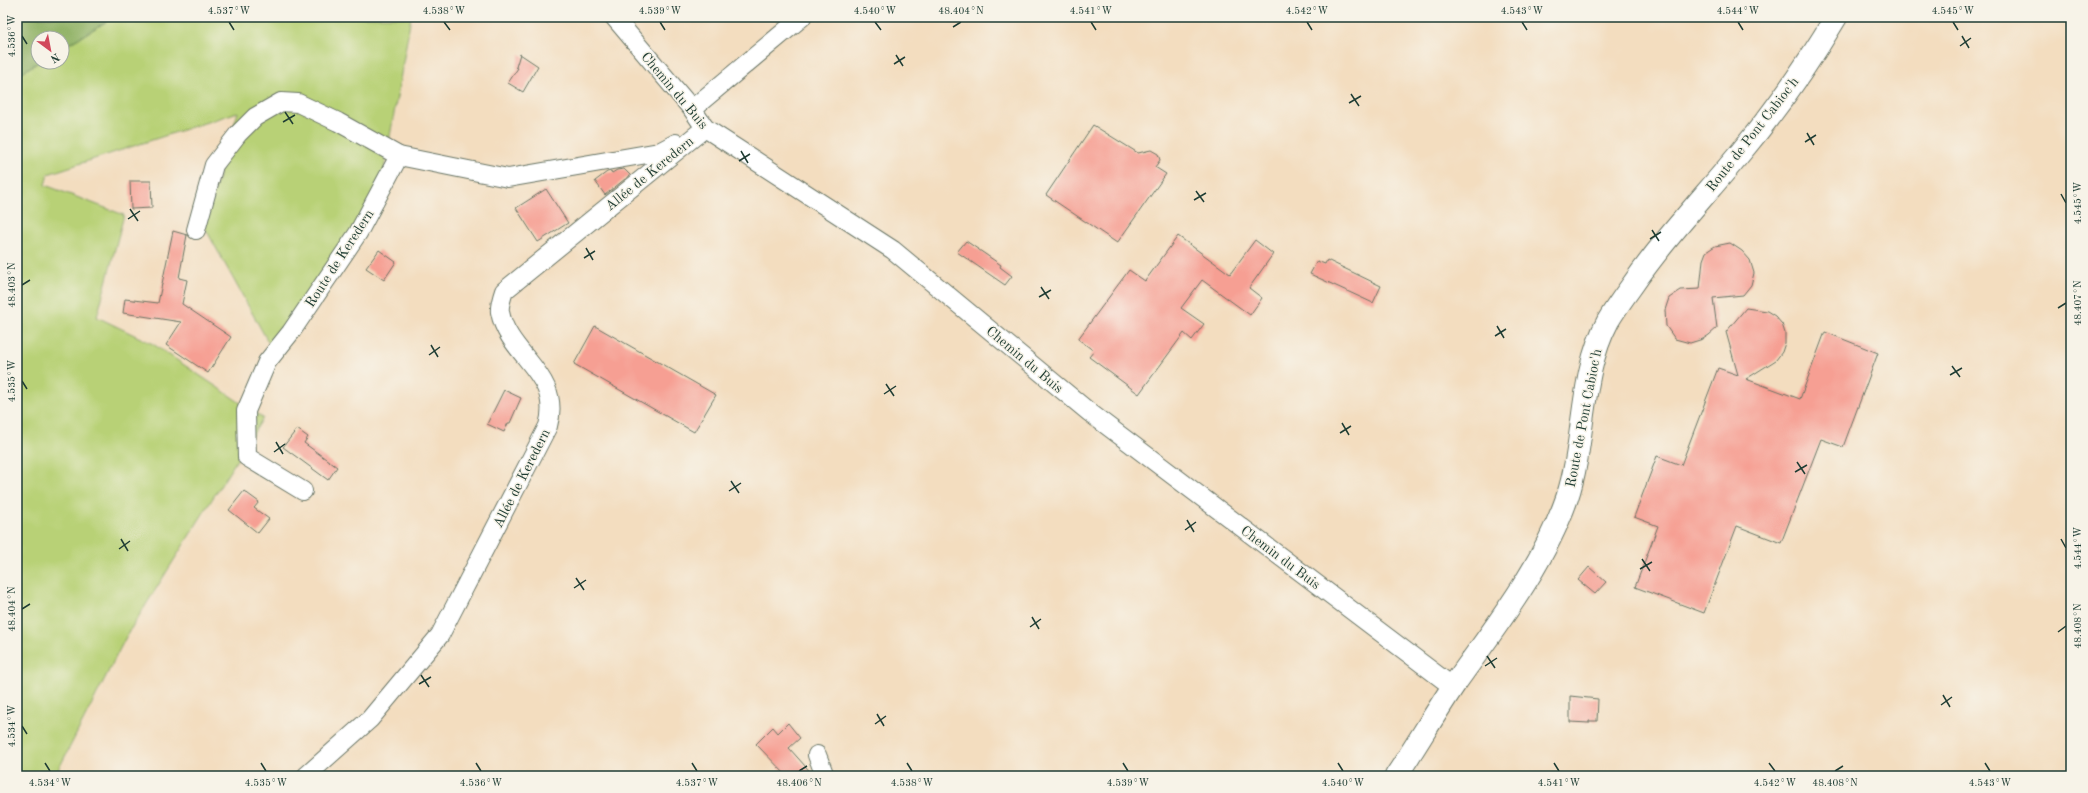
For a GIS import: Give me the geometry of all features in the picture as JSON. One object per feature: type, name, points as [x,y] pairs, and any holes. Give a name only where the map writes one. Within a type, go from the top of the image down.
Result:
[{"type":"street","name":"Chemin du Buis","points":[[614,17],[692,109],[705,128],[894,250],[1089,412],[1453,687]]},
{"type":"street","points":[[692,109],[802,17]]},
{"type":"street","name":"Route de Pont Cabioc'h","points":[[1396,776],[1453,687],[1496,628],[1542,554],[1566,499],[1576,462],[1592,360],[1599,339],[1609,318],[1645,267],[1764,124],[1813,56],[1836,17]]},
{"type":"street","points":[[196,230],[214,165],[238,134],[255,117],[281,102],[298,103],[338,122],[399,156],[508,178],[660,152],[705,128]]},
{"type":"street","name":"Allée de Keredern","points":[[306,776],[370,718],[440,635],[548,426],[551,414],[551,401],[539,373],[506,331],[500,310],[504,291],[705,128]]},
{"type":"street","name":"Route de Keredern","points":[[303,491],[247,456],[246,411],[267,362],[291,332],[358,233],[399,156]]},
{"type":"street","points":[[817,755],[825,776]]},
{"type":"green space","points":[[17,17],[114,17],[70,43],[70,30],[30,30],[30,67],[17,75]]},
{"type":"green space","points":[[114,17],[411,17],[377,210],[277,358],[204,226],[238,112],[48,174],[45,185],[124,215],[97,317],[153,344],[263,418],[127,635],[55,776],[17,776],[17,75],[30,67],[30,70],[70,70],[70,43]]},
{"type":"building","points":[[520,54],[538,66],[523,92],[508,83],[518,68],[516,67]]},
{"type":"building","points":[[1093,125],[1138,153],[1151,150],[1158,154],[1160,160],[1155,167],[1166,174],[1117,243],[1046,195]]},
{"type":"building","points":[[624,169],[630,175],[605,195],[595,181],[607,172],[611,171],[612,173],[617,170]]},
{"type":"building","points":[[130,181],[151,181],[152,208],[131,209]]},
{"type":"building","points":[[546,189],[568,223],[538,242],[516,208]]},
{"type":"building","points":[[173,231],[187,235],[179,278],[187,280],[182,304],[231,337],[208,373],[166,345],[181,322],[123,313],[125,299],[158,303]]},
{"type":"building","points":[[1178,236],[1230,274],[1255,240],[1273,254],[1249,288],[1262,298],[1250,315],[1202,280],[1181,308],[1204,324],[1192,340],[1184,333],[1139,394],[1089,357],[1094,351],[1078,339],[1129,270],[1145,281]]},
{"type":"building","points":[[966,241],[1001,265],[1000,267],[1012,276],[1005,285],[957,252]]},
{"type":"building","points":[[1730,243],[1742,251],[1750,260],[1754,273],[1751,285],[1743,295],[1713,298],[1717,328],[1709,335],[1703,339],[1690,343],[1675,339],[1666,326],[1665,310],[1669,298],[1681,290],[1700,289],[1703,260],[1706,252],[1715,246]]},
{"type":"building","points":[[379,250],[396,262],[384,280],[366,268]]},
{"type":"building","points":[[1327,260],[1381,286],[1373,303],[1310,274],[1317,261],[1325,264]]},
{"type":"building","points":[[1746,308],[1767,311],[1775,316],[1782,324],[1785,333],[1785,343],[1782,352],[1776,360],[1746,379],[1800,399],[1825,332],[1878,353],[1843,447],[1821,439],[1781,543],[1737,526],[1704,613],[1635,587],[1658,526],[1634,517],[1657,456],[1681,465],[1718,368],[1738,375],[1726,332]]},
{"type":"building","points":[[595,326],[716,395],[694,432],[574,364]]},
{"type":"building","points":[[504,390],[521,398],[510,423],[508,423],[504,432],[487,424]]},
{"type":"building","points":[[297,429],[308,437],[304,443],[337,467],[328,480],[283,447]]},
{"type":"building","points":[[244,491],[259,502],[254,508],[269,519],[258,533],[229,510]]},
{"type":"building","points":[[1589,567],[1606,582],[1595,594],[1578,580]]},
{"type":"building","points":[[1570,696],[1598,699],[1597,721],[1589,721],[1589,723],[1570,722]]},
{"type":"building","points":[[788,723],[800,738],[789,748],[814,776],[787,776],[756,744],[773,727],[778,733]]}]
